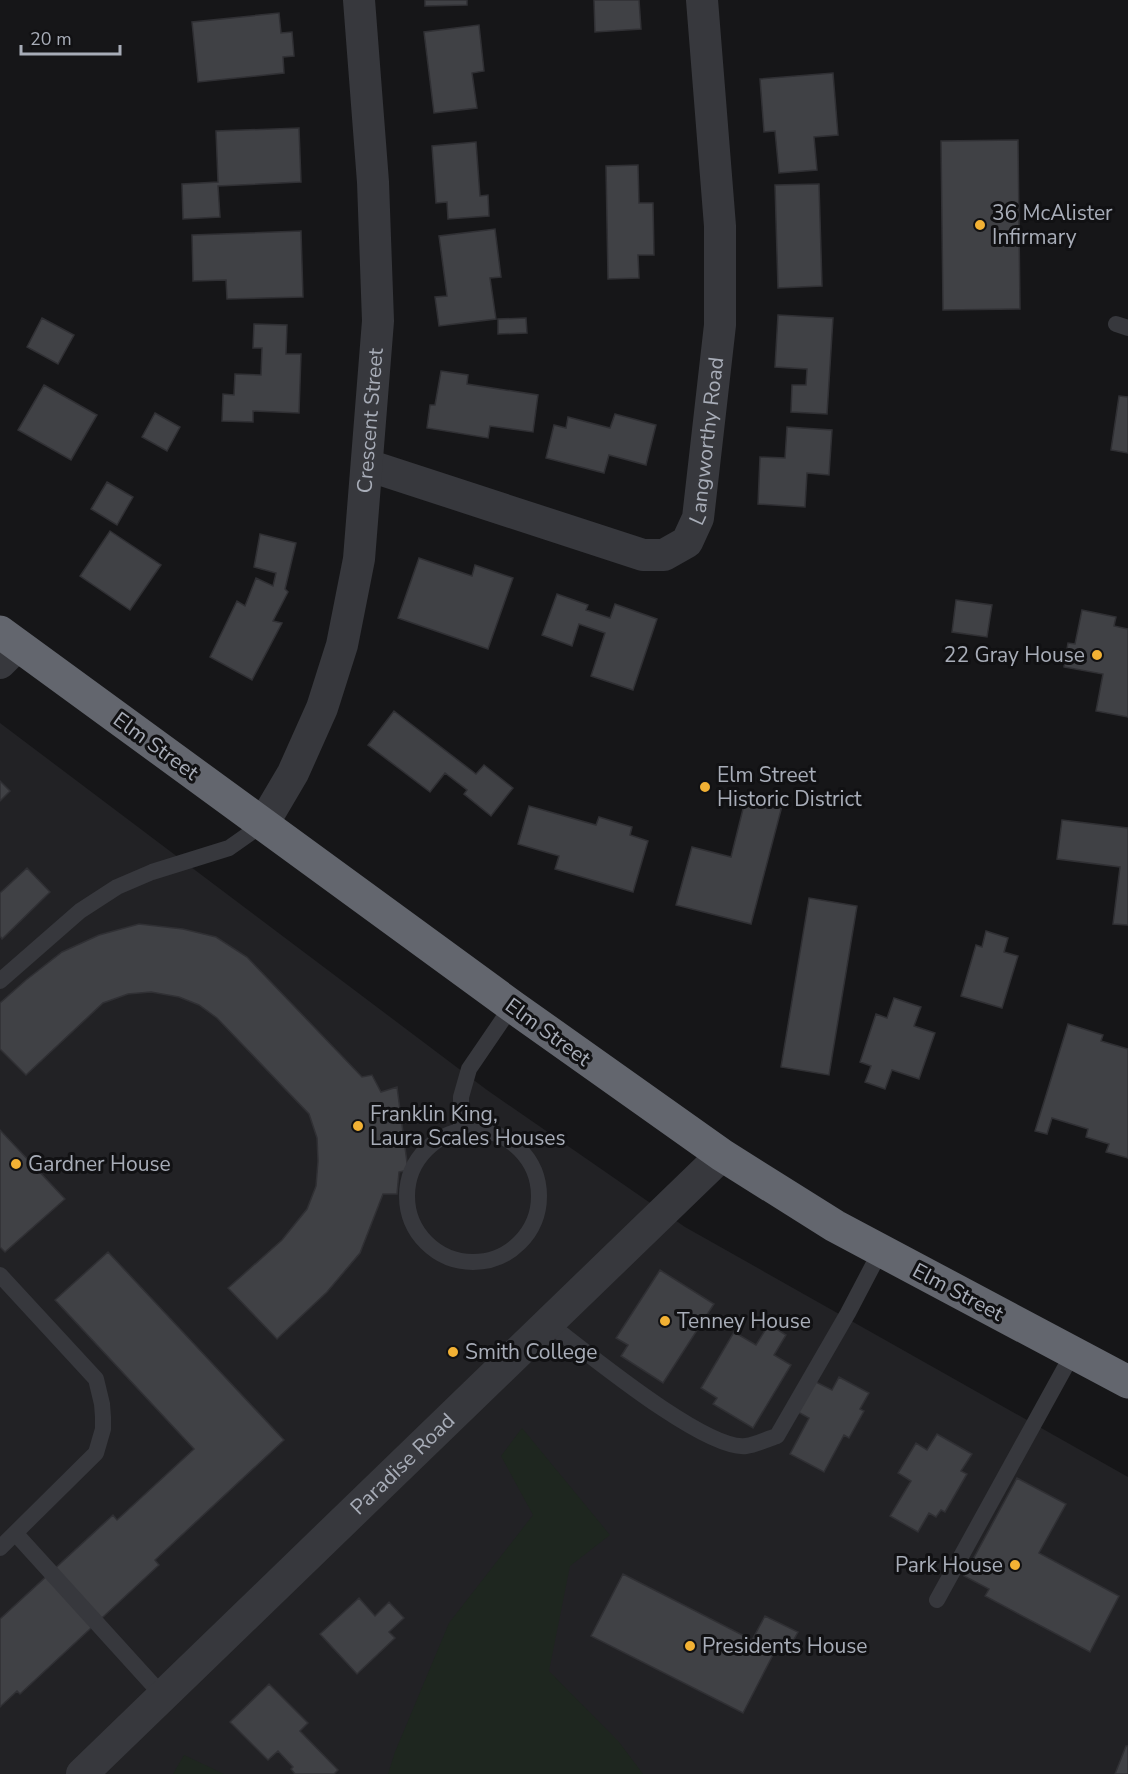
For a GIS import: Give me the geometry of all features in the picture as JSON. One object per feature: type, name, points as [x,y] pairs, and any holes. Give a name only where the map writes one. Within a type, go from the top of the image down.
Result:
[{"type":"highway","name":"Elm Street","points":[[6,647],[263,824],[512,1006],[722,1155],[835,1226],[1128,1382]]},
{"type":"street","name":"Crescent Street","points":[[263,824],[293,773],[322,708],[342,645],[359,559],[378,321],[373,182],[359,0]]},
{"type":"street","name":"Langworthy Road","points":[[367,465],[643,555],[664,555],[687,542],[699,519],[720,325],[720,226],[702,0]]},
{"type":"street","name":"Paradise Road","points":[[82,1774],[722,1155]]},
{"type":"lane","points":[[0,981],[80,911],[117,887],[152,872],[229,848],[263,824]]},
{"type":"lane","points":[[461,1131],[460,1097],[470,1069],[512,1006]]},
{"type":"lane","points":[[482,1130],[502,1136],[520,1148],[532,1165],[539,1185],[540,1205],[533,1225],[522,1242],[505,1255],[485,1262],[462,1262],[440,1254],[422,1239],[411,1219],[407,1197],[410,1174],[422,1154],[439,1139],[461,1131],[482,1130]]},
{"type":"lane","points":[[548,1323],[676,1418],[720,1442],[745,1446],[777,1436],[848,1313],[881,1250]]},
{"type":"lane","points":[[0,1275],[96,1380],[103,1417],[103,1430],[96,1452],[0,1548]]},
{"type":"lane","points":[[937,1600],[1073,1353]]},
{"type":"lane","points":[[16,1534],[163,1696]]},
{"type":"shaded area","name":"Smith College","points":[[0,723],[487,1090],[685,1227],[1128,1477],[1128,1774],[0,1774]]},
{"type":"shaded area","points":[[522,1428],[610,1535],[570,1566],[549,1671],[619,1742],[643,1774],[388,1774],[449,1623],[533,1515],[501,1456]]},
{"type":"shaded area","points":[[184,1755],[224,1774],[173,1774]]},
{"type":"building","points":[[425,0],[467,0],[467,5],[425,6]]},
{"type":"building","points":[[594,0],[639,0],[641,29],[595,32]]},
{"type":"building","points":[[279,13],[281,33],[292,32],[294,56],[283,57],[284,73],[198,82],[192,22]]},
{"type":"building","points":[[479,25],[484,71],[472,73],[477,108],[434,113],[424,32]]},
{"type":"building","points":[[833,73],[838,135],[814,137],[817,170],[779,173],[775,131],[764,132],[760,79]]},
{"type":"building","points":[[299,128],[301,182],[218,186],[220,217],[183,219],[182,184],[218,182],[216,131]]},
{"type":"building","name":"36 McAlister Infirmary","points":[[1018,140],[1020,309],[943,310],[941,141]]},
{"type":"building","points":[[476,142],[480,196],[488,195],[489,216],[448,219],[447,202],[436,203],[432,146]]},
{"type":"building","points":[[638,165],[639,203],[653,203],[654,255],[638,255],[639,278],[608,279],[606,166]]},
{"type":"building","points":[[819,184],[822,286],[778,288],[775,185]]},
{"type":"building","points":[[495,229],[501,277],[490,278],[496,319],[439,326],[435,297],[447,296],[439,236]]},
{"type":"building","points":[[301,231],[303,297],[227,299],[226,280],[193,281],[192,235]]},
{"type":"building","points":[[778,315],[833,318],[827,414],[791,412],[792,385],[806,385],[807,369],[775,367]]},
{"type":"building","points":[[42,318],[74,335],[58,364],[27,347]]},
{"type":"building","points":[[526,318],[527,333],[498,334],[498,319]]},
{"type":"building","points":[[254,324],[287,325],[286,354],[301,354],[299,413],[253,411],[253,422],[222,421],[223,394],[234,395],[235,374],[261,375],[262,348],[253,348]]},
{"type":"building","points":[[441,371],[468,375],[467,384],[538,395],[533,432],[490,426],[488,438],[427,428],[430,405],[435,405]]},
{"type":"building","points":[[44,385],[97,415],[71,460],[18,430]]},
{"type":"building","points":[[1119,396],[1128,397],[1128,453],[1111,450]]},
{"type":"building","points":[[155,413],[180,427],[167,451],[142,437]]},
{"type":"building","points":[[615,414],[656,425],[646,465],[609,455],[604,473],[546,458],[554,425],[566,428],[568,417],[610,428]]},
{"type":"building","points":[[787,427],[832,430],[829,475],[807,473],[805,507],[758,504],[760,457],[785,458]]},
{"type":"building","points":[[107,482],[133,497],[117,525],[91,509]]},
{"type":"building","points":[[110,531],[161,565],[130,610],[80,576]]},
{"type":"building","points":[[260,534],[296,543],[285,589],[288,592],[273,621],[282,623],[252,680],[210,657],[237,601],[245,606],[256,578],[273,586],[276,573],[254,567]]},
{"type":"building","points":[[419,558],[472,576],[475,565],[513,578],[488,649],[398,618]]},
{"type":"building","points":[[557,594],[588,605],[586,610],[610,618],[615,604],[657,619],[633,690],[591,676],[605,633],[579,624],[572,646],[542,635]]},
{"type":"building","points":[[956,600],[992,605],[987,637],[952,632]]},
{"type":"building","name":"22 Gray House","points":[[1082,610],[1116,617],[1114,626],[1128,629],[1128,717],[1096,711],[1103,674],[1064,667],[1068,643],[1075,644]]},
{"type":"building","points":[[394,711],[476,774],[484,765],[513,788],[491,816],[464,794],[467,790],[445,773],[430,792],[368,745]]},
{"type":"building","points":[[0,781],[10,791],[0,801]]},
{"type":"building","points":[[746,797],[782,806],[751,924],[676,905],[692,847],[731,857]]},
{"type":"building","points":[[529,806],[596,825],[599,817],[632,827],[630,835],[648,841],[633,892],[555,869],[559,856],[518,844]]},
{"type":"building","points":[[1062,820],[1128,828],[1128,925],[1113,924],[1120,867],[1057,859]]},
{"type":"building","points":[[27,868],[50,892],[2,939],[0,936],[0,893]]},
{"type":"building","points":[[809,898],[857,906],[829,1075],[781,1067]]},
{"type":"building","name":"Franklin King, Laura Scales Houses","points":[[139,924],[183,929],[216,937],[247,957],[362,1077],[372,1075],[381,1092],[397,1087],[408,1170],[399,1172],[397,1194],[383,1194],[360,1253],[327,1292],[277,1339],[228,1288],[282,1240],[307,1209],[316,1186],[318,1161],[317,1138],[309,1114],[217,1018],[199,1005],[179,997],[151,992],[128,994],[103,1003],[26,1075],[0,1049],[0,1003],[62,952],[99,935]]},
{"type":"building","points":[[986,931],[1008,938],[1004,952],[1018,956],[1002,1008],[961,996],[976,945],[982,947]]},
{"type":"building","points":[[894,998],[921,1007],[914,1026],[935,1033],[919,1079],[892,1070],[885,1089],[865,1082],[871,1066],[860,1062],[876,1014],[887,1018]]},
{"type":"building","points":[[1068,1024],[1103,1035],[1101,1041],[1128,1049],[1128,1158],[1106,1152],[1109,1144],[1086,1137],[1088,1129],[1052,1118],[1047,1134],[1035,1131]]},
{"type":"building","name":"Gardner House","points":[[0,1130],[65,1199],[5,1252],[0,1247]]},
{"type":"building","points":[[108,1252],[284,1440],[155,1560],[159,1565],[20,1694],[17,1691],[0,1707],[0,1619],[113,1515],[117,1520],[194,1449],[55,1300]]},
{"type":"building","name":"Tenney House","points":[[660,1270],[714,1304],[663,1383],[621,1356],[628,1345],[616,1338]]},
{"type":"building","points":[[769,1324],[786,1335],[774,1355],[791,1365],[753,1428],[713,1404],[717,1398],[701,1388],[734,1332],[756,1345]]},
{"type":"building","points":[[839,1377],[869,1393],[860,1409],[864,1411],[849,1438],[844,1435],[824,1472],[790,1454],[809,1418],[798,1412],[814,1381],[832,1390]]},
{"type":"building","points":[[937,1434],[972,1454],[961,1471],[967,1474],[945,1512],[941,1510],[936,1517],[929,1513],[918,1532],[890,1516],[911,1481],[898,1473],[916,1443],[927,1450]]},
{"type":"building","name":"Park House","points":[[1017,1478],[1066,1504],[1039,1553],[1119,1596],[1090,1652],[985,1596],[989,1589],[964,1576]]},
{"type":"building","name":"Presidents House","points":[[623,1574],[752,1640],[765,1616],[798,1632],[787,1652],[771,1644],[769,1647],[775,1651],[743,1713],[591,1636]]},
{"type":"building","points":[[359,1598],[375,1616],[389,1602],[404,1618],[389,1632],[395,1638],[357,1674],[320,1634]]},
{"type":"building","points":[[269,1684],[308,1723],[300,1731],[338,1770],[334,1774],[295,1774],[291,1769],[293,1767],[278,1751],[268,1760],[230,1722]]},
{"type":"building","points":[[1126,1746],[1128,1746],[1128,1774],[1115,1774]]},
{"type":"place","name":"36 McAlister Infirmary","points":[[980,225]]},
{"type":"place","name":"22 Gray House","points":[[1097,655]]},
{"type":"place","name":"Elm Street Historic District","points":[[705,787]]},
{"type":"place","name":"Franklin King, Laura Scales Houses","points":[[358,1126]]},
{"type":"place","name":"Gardner House","points":[[16,1164]]},
{"type":"place","name":"Tenney House","points":[[665,1321]]},
{"type":"place","name":"Smith College","points":[[453,1352]]},
{"type":"place","name":"Park House","points":[[1015,1565]]},
{"type":"place","name":"Presidents House","points":[[690,1646]]}]
